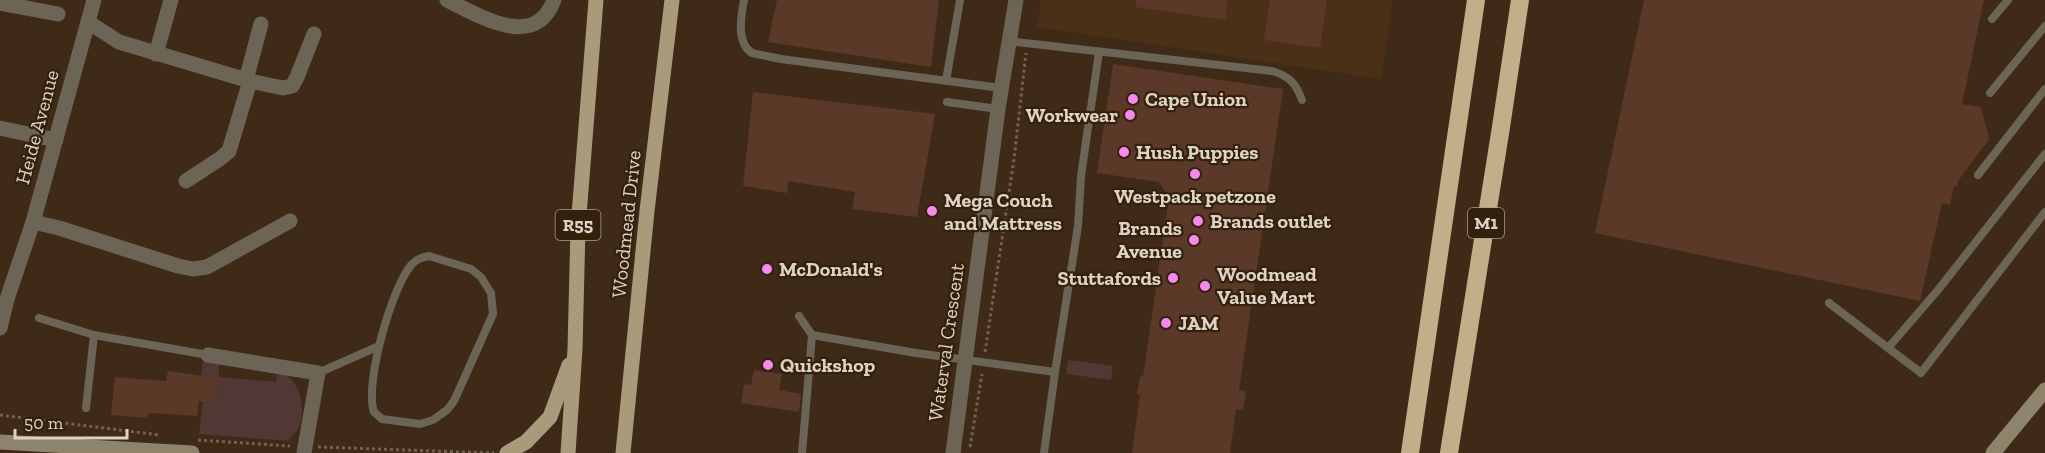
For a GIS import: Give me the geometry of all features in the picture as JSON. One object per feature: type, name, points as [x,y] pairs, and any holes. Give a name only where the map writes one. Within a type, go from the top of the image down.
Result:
[{"type":"highway","name":"M1","points":[[1410,453],[1476,0]]},
{"type":"highway","name":"M1","points":[[1450,450],[1520,0]]},
{"type":"main road","name":"R55","points":[[568,453],[575,349],[578,228],[596,0]]},
{"type":"main road","name":"Woodmead Drive","points":[[623,453],[647,211],[672,0]]},
{"type":"main road","points":[[507,453],[526,442],[550,417],[575,349]]},
{"type":"main road","points":[[1993,453],[2045,390]]},
{"type":"main road","points":[[0,442],[158,452],[194,446]]},
{"type":"street","name":"Heide Avenue","points":[[0,328],[7,299],[33,222],[94,0]]},
{"type":"street","points":[[156,54],[171,0]]},
{"type":"street","points":[[447,0],[498,23],[513,27],[529,27],[542,20],[554,0]]},
{"type":"street","name":"Waterval Crescent","points":[[945,453],[954,446],[998,109],[1016,0]]},
{"type":"street","points":[[0,3],[58,14]]},
{"type":"street","points":[[88,22],[119,42],[248,81],[283,88],[292,86],[314,34]]},
{"type":"street","points":[[186,181],[229,151],[261,24]]},
{"type":"street","points":[[0,128],[56,140]]},
{"type":"street","points":[[33,222],[193,269],[214,264],[290,221]]},
{"type":"street","points":[[208,355],[318,373],[304,450]]},
{"type":"lane","points":[[744,0],[740,21],[744,43],[748,51],[752,53],[781,59],[1001,88]]},
{"type":"lane","points":[[946,81],[960,0]]},
{"type":"lane","points":[[1992,19],[2008,0]]},
{"type":"lane","points":[[1990,93],[2045,26]]},
{"type":"lane","points":[[1008,41],[1272,71],[1290,78],[1302,100]]},
{"type":"lane","points":[[1044,453],[1054,372],[1078,226],[1081,176],[1100,52]]},
{"type":"lane","points":[[1978,175],[2045,89]]},
{"type":"lane","points":[[946,102],[998,109]]},
{"type":"lane","points":[[1888,348],[1938,290],[2045,154]]},
{"type":"lane","points":[[1829,303],[1921,373],[2045,212]]},
{"type":"lane","points":[[318,373],[379,346],[390,310],[408,269],[421,258],[429,256],[471,269],[486,284],[493,304],[493,314],[461,389],[447,410],[433,420],[420,424],[375,416],[371,393],[379,346]]},
{"type":"lane","points":[[799,316],[812,335],[802,453]]},
{"type":"lane","points":[[39,318],[94,335],[208,355]]},
{"type":"lane","points":[[86,408],[94,335]]},
{"type":"lane","points":[[812,335],[966,361],[1054,372]]},
{"type":"path","points":[[969,453],[1014,159],[1027,44]]},
{"type":"path","points":[[0,415],[162,435]]},
{"type":"path","points":[[194,446],[507,453]]},
{"type":"shaded area","points":[[1041,0],[1393,0],[1381,79],[1037,27]]},
{"type":"shaded area","points":[[1068,360],[1113,366],[1111,380],[1066,374]]},
{"type":"shaded area","points":[[203,362],[219,364],[219,377],[276,382],[278,370],[285,374],[295,384],[301,398],[302,413],[298,429],[288,441],[199,434],[203,402],[215,404],[218,379],[201,376]]},
{"type":"building","points":[[777,0],[939,0],[931,67],[768,42]]},
{"type":"building","points":[[1136,0],[1228,0],[1225,20],[1136,7]]},
{"type":"building","points":[[1270,0],[1327,0],[1320,48],[1264,40]]},
{"type":"building","points":[[1644,0],[1984,0],[1962,104],[1981,107],[1989,139],[1958,181],[1957,186],[1954,186],[1950,205],[1942,203],[1920,301],[1595,233]]},
{"type":"building","name":"Woodmead Value Mart","points":[[1113,64],[1283,89],[1239,390],[1246,391],[1243,410],[1236,409],[1230,453],[1132,453],[1140,395],[1137,394],[1140,376],[1143,377],[1169,197],[1159,182],[1097,173]]},
{"type":"building","points":[[753,92],[935,114],[917,217],[852,209],[855,192],[788,181],[787,193],[743,186]]},
{"type":"building","points":[[754,370],[782,374],[779,390],[801,394],[799,412],[741,403],[744,384],[751,385]]},
{"type":"building","points":[[168,371],[218,378],[215,404],[199,401],[197,416],[148,413],[147,418],[111,415],[115,377],[166,381]]},
{"type":"place","name":"Cape Union","points":[[1133,99]]},
{"type":"place","name":"Workwear","points":[[1130,115]]},
{"type":"place","name":"Hush Puppies","points":[[1124,152]]},
{"type":"place","name":"Westpack petzone","points":[[1195,174]]},
{"type":"place","name":"Mega Couch and Mattress","points":[[932,211]]},
{"type":"place","name":"Brands outlet","points":[[1198,221]]},
{"type":"place","name":"Brands Avenue","points":[[1194,240]]},
{"type":"place","name":"McDonald's","points":[[767,269]]},
{"type":"place","name":"Stuttafords","points":[[1173,278]]},
{"type":"place","name":"Woodmead Value Mart","points":[[1205,286]]},
{"type":"place","name":"JAM","points":[[1166,323]]},
{"type":"place","name":"Quickshop","points":[[768,365]]}]
